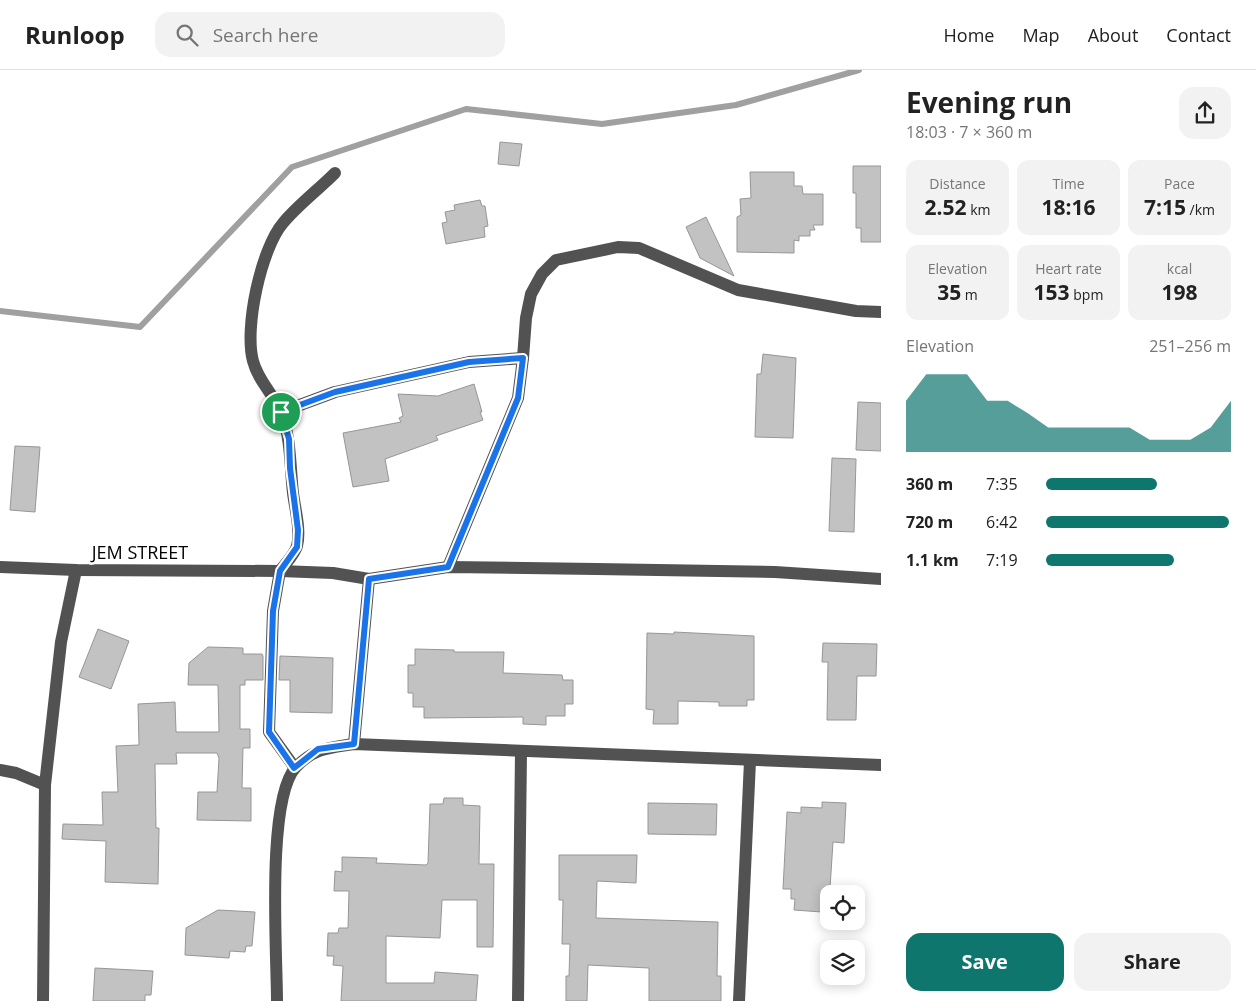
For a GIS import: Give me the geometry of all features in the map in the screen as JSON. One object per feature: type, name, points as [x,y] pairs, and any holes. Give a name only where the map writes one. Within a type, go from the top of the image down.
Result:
[{"type":"street","points":[[294,768],[269,732],[273,611],[280,571],[297,547],[298,530],[290,468],[289,439],[281,412],[268,393],[253,364],[249,347],[250,322],[266,250],[282,223],[335,173]]},
{"type":"street","points":[[448,567],[518,398],[526,318],[532,294],[542,274],[556,260],[618,247],[639,248],[738,290],[856,312],[881,312]]},
{"type":"street","points":[[281,412],[335,392],[469,362],[523,358]]},
{"type":"street","name":"JEM STREET","points":[[0,567],[76,570],[280,571],[333,573],[369,579],[448,567],[775,572],[881,579]]},
{"type":"street","points":[[43,1001],[45,785],[61,642],[76,570]]},
{"type":"street","points":[[354,744],[369,579]]},
{"type":"street","points":[[277,1001],[276,848],[282,795],[294,768],[318,749],[354,744],[750,761],[881,764]]},
{"type":"street","points":[[518,1001],[521,752]]},
{"type":"street","points":[[739,1001],[750,761]]},
{"type":"street","points":[[0,770],[16,773],[45,785]]},
{"type":"building","points":[[500,142],[522,144],[519,166],[498,164]]},
{"type":"building","points":[[853,166],[881,166],[881,242],[861,242],[861,228],[856,228],[856,193],[853,193]]},
{"type":"building","points":[[750,172],[794,172],[794,186],[802,186],[803,194],[823,194],[823,225],[813,225],[815,230],[810,230],[810,236],[799,236],[799,241],[794,240],[794,253],[737,252],[737,217],[741,215],[740,199],[751,198]]},
{"type":"building","points":[[480,200],[482,206],[485,206],[488,226],[484,227],[485,237],[446,244],[442,223],[447,222],[445,212],[455,210],[454,205]]},
{"type":"building","points":[[706,217],[734,276],[700,258],[686,227]]},
{"type":"building","points":[[763,354],[796,358],[793,438],[755,437],[757,374],[761,374]]},
{"type":"building","points":[[474,384],[483,420],[436,436],[438,440],[385,459],[389,481],[353,487],[343,433],[401,422],[399,418],[403,416],[398,394],[438,396]]},
{"type":"building","points":[[858,402],[881,403],[881,451],[856,450]]},
{"type":"building","points":[[15,446],[40,447],[35,512],[10,510]]},
{"type":"building","points":[[832,458],[856,459],[854,532],[829,531]]},
{"type":"building","points":[[98,629],[129,641],[111,689],[79,677]]},
{"type":"building","points":[[674,632],[754,636],[754,700],[747,700],[747,706],[719,706],[719,702],[678,701],[678,724],[653,724],[654,710],[646,709],[647,633],[674,634]]},
{"type":"building","points":[[823,643],[877,644],[876,676],[857,676],[856,720],[827,720],[828,662],[822,662]]},
{"type":"building","points":[[208,647],[243,648],[243,654],[262,654],[263,656],[263,680],[245,680],[245,685],[240,685],[240,729],[250,729],[250,748],[243,748],[242,788],[251,788],[251,821],[197,820],[198,792],[217,792],[219,758],[217,753],[176,753],[177,764],[155,764],[156,828],[159,828],[158,884],[105,882],[106,841],[62,839],[63,824],[103,825],[102,792],[118,792],[116,746],[139,745],[138,704],[175,702],[176,732],[219,732],[218,685],[188,685],[189,663]]},
{"type":"building","points":[[415,649],[454,650],[454,652],[504,652],[503,673],[562,675],[563,680],[573,680],[573,704],[565,704],[565,716],[546,716],[546,725],[523,724],[523,717],[424,718],[424,707],[413,707],[413,693],[408,693],[408,665],[415,665]]},
{"type":"building","points":[[280,656],[333,658],[332,713],[290,712],[290,680],[279,680]]},
{"type":"building","points":[[444,798],[463,798],[463,805],[480,806],[479,864],[494,864],[493,947],[477,947],[477,900],[442,900],[440,938],[386,936],[386,983],[434,983],[435,972],[478,975],[476,1001],[341,1001],[343,966],[333,965],[334,956],[327,956],[328,933],[338,933],[339,928],[348,928],[349,891],[334,891],[335,871],[342,872],[342,857],[377,858],[376,863],[426,865],[428,863],[430,804],[443,804]]},
{"type":"building","points":[[822,802],[846,803],[844,843],[833,842],[830,885],[820,885],[820,912],[794,910],[795,899],[791,899],[791,889],[783,889],[787,812],[801,813],[801,807],[822,808]]},
{"type":"building","points":[[648,803],[717,804],[716,835],[648,834]]},
{"type":"building","points":[[559,855],[637,855],[636,883],[597,881],[596,918],[718,922],[717,976],[721,976],[721,1001],[649,1001],[649,968],[588,965],[587,1001],[566,1001],[566,976],[569,976],[570,944],[562,944],[563,900],[559,900]]},
{"type":"building","points":[[218,910],[255,912],[252,946],[246,946],[245,952],[230,951],[229,958],[185,955],[186,928]]},
{"type":"building","points":[[95,968],[153,971],[151,995],[145,995],[145,1001],[93,1001]]},
{"type":"waterway","points":[[0,311],[140,327],[292,167],[466,109],[602,124],[736,105],[859,70]]},
{"type":"route","points":[[523,358],[518,398],[448,567],[369,579],[354,744],[318,749],[294,768],[269,732],[273,611],[280,571],[297,547],[298,530],[290,468],[289,439],[281,412],[335,392],[469,362],[523,358]]}]
